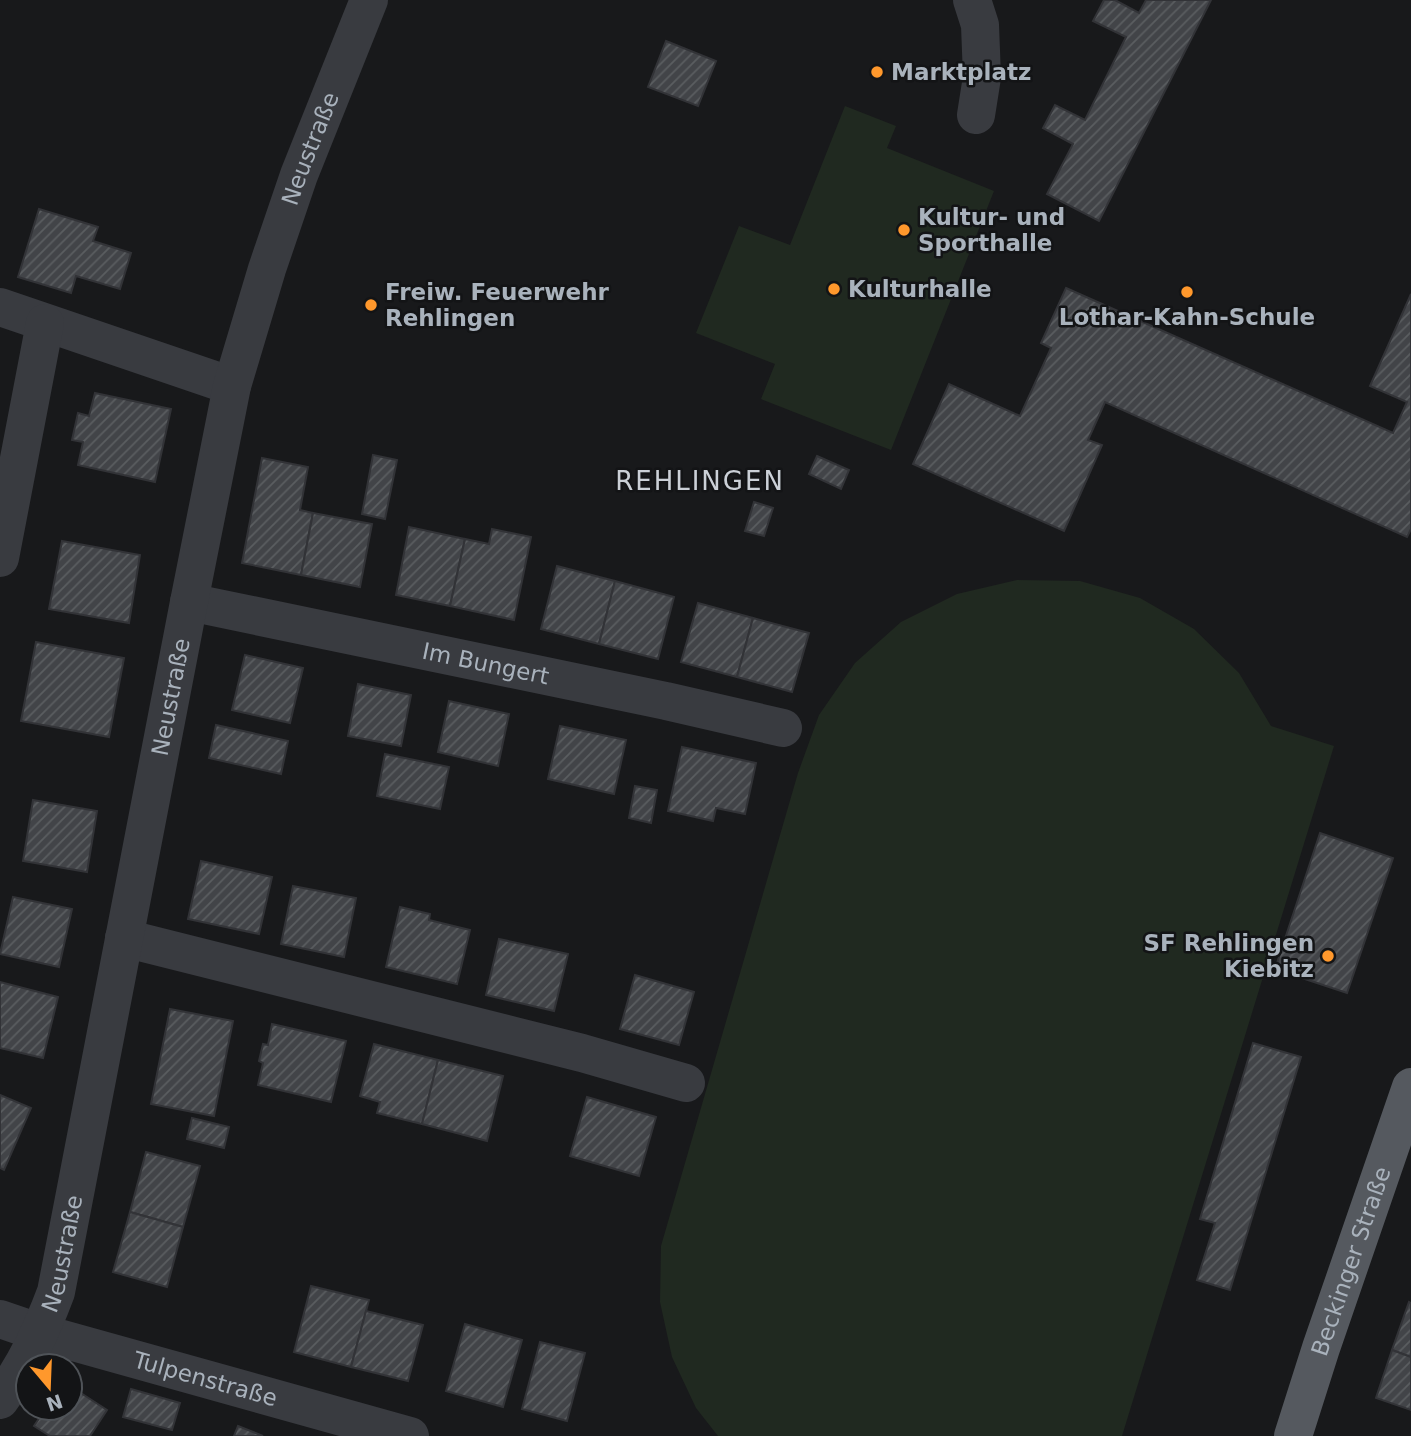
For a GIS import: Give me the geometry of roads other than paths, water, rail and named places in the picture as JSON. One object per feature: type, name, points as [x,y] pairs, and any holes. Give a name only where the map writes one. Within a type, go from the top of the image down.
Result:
[{"type":"main road","name":"Beckinger Straße","points":[[1293,1436],[1411,1087]]},
{"type":"street","name":"Neustraße","points":[[0,1401],[41,1333],[56,1292],[232,386],[299,175],[369,0]]},
{"type":"street","points":[[972,0],[981,25],[982,77],[976,115]]},
{"type":"street","points":[[0,307],[232,386]]},
{"type":"street","points":[[0,558],[46,323]]},
{"type":"street","name":"Im Bungert","points":[[188,602],[666,701],[783,728]]},
{"type":"street","points":[[124,938],[582,1053],[686,1083]]},
{"type":"street","name":"Tulpenstraße","points":[[0,1319],[41,1333],[410,1436]]},
{"type":"place","name":"Marktplatz","points":[[877,72]]},
{"type":"place","name":"Kultur- und Sporthalle","points":[[904,230]]},
{"type":"place","name":"Kulturhalle","points":[[834,289]]},
{"type":"place","name":"Lothar-Kahn-Schule","points":[[1187,292]]},
{"type":"place","name":"Freiw. Feuerwehr Rehlingen","points":[[371,305]]},
{"type":"place","name":"SF Rehlingen Kiebitz","points":[[1328,956]]},
{"type":"district","name":"REHLINGEN","points":[[700,481]]}]
